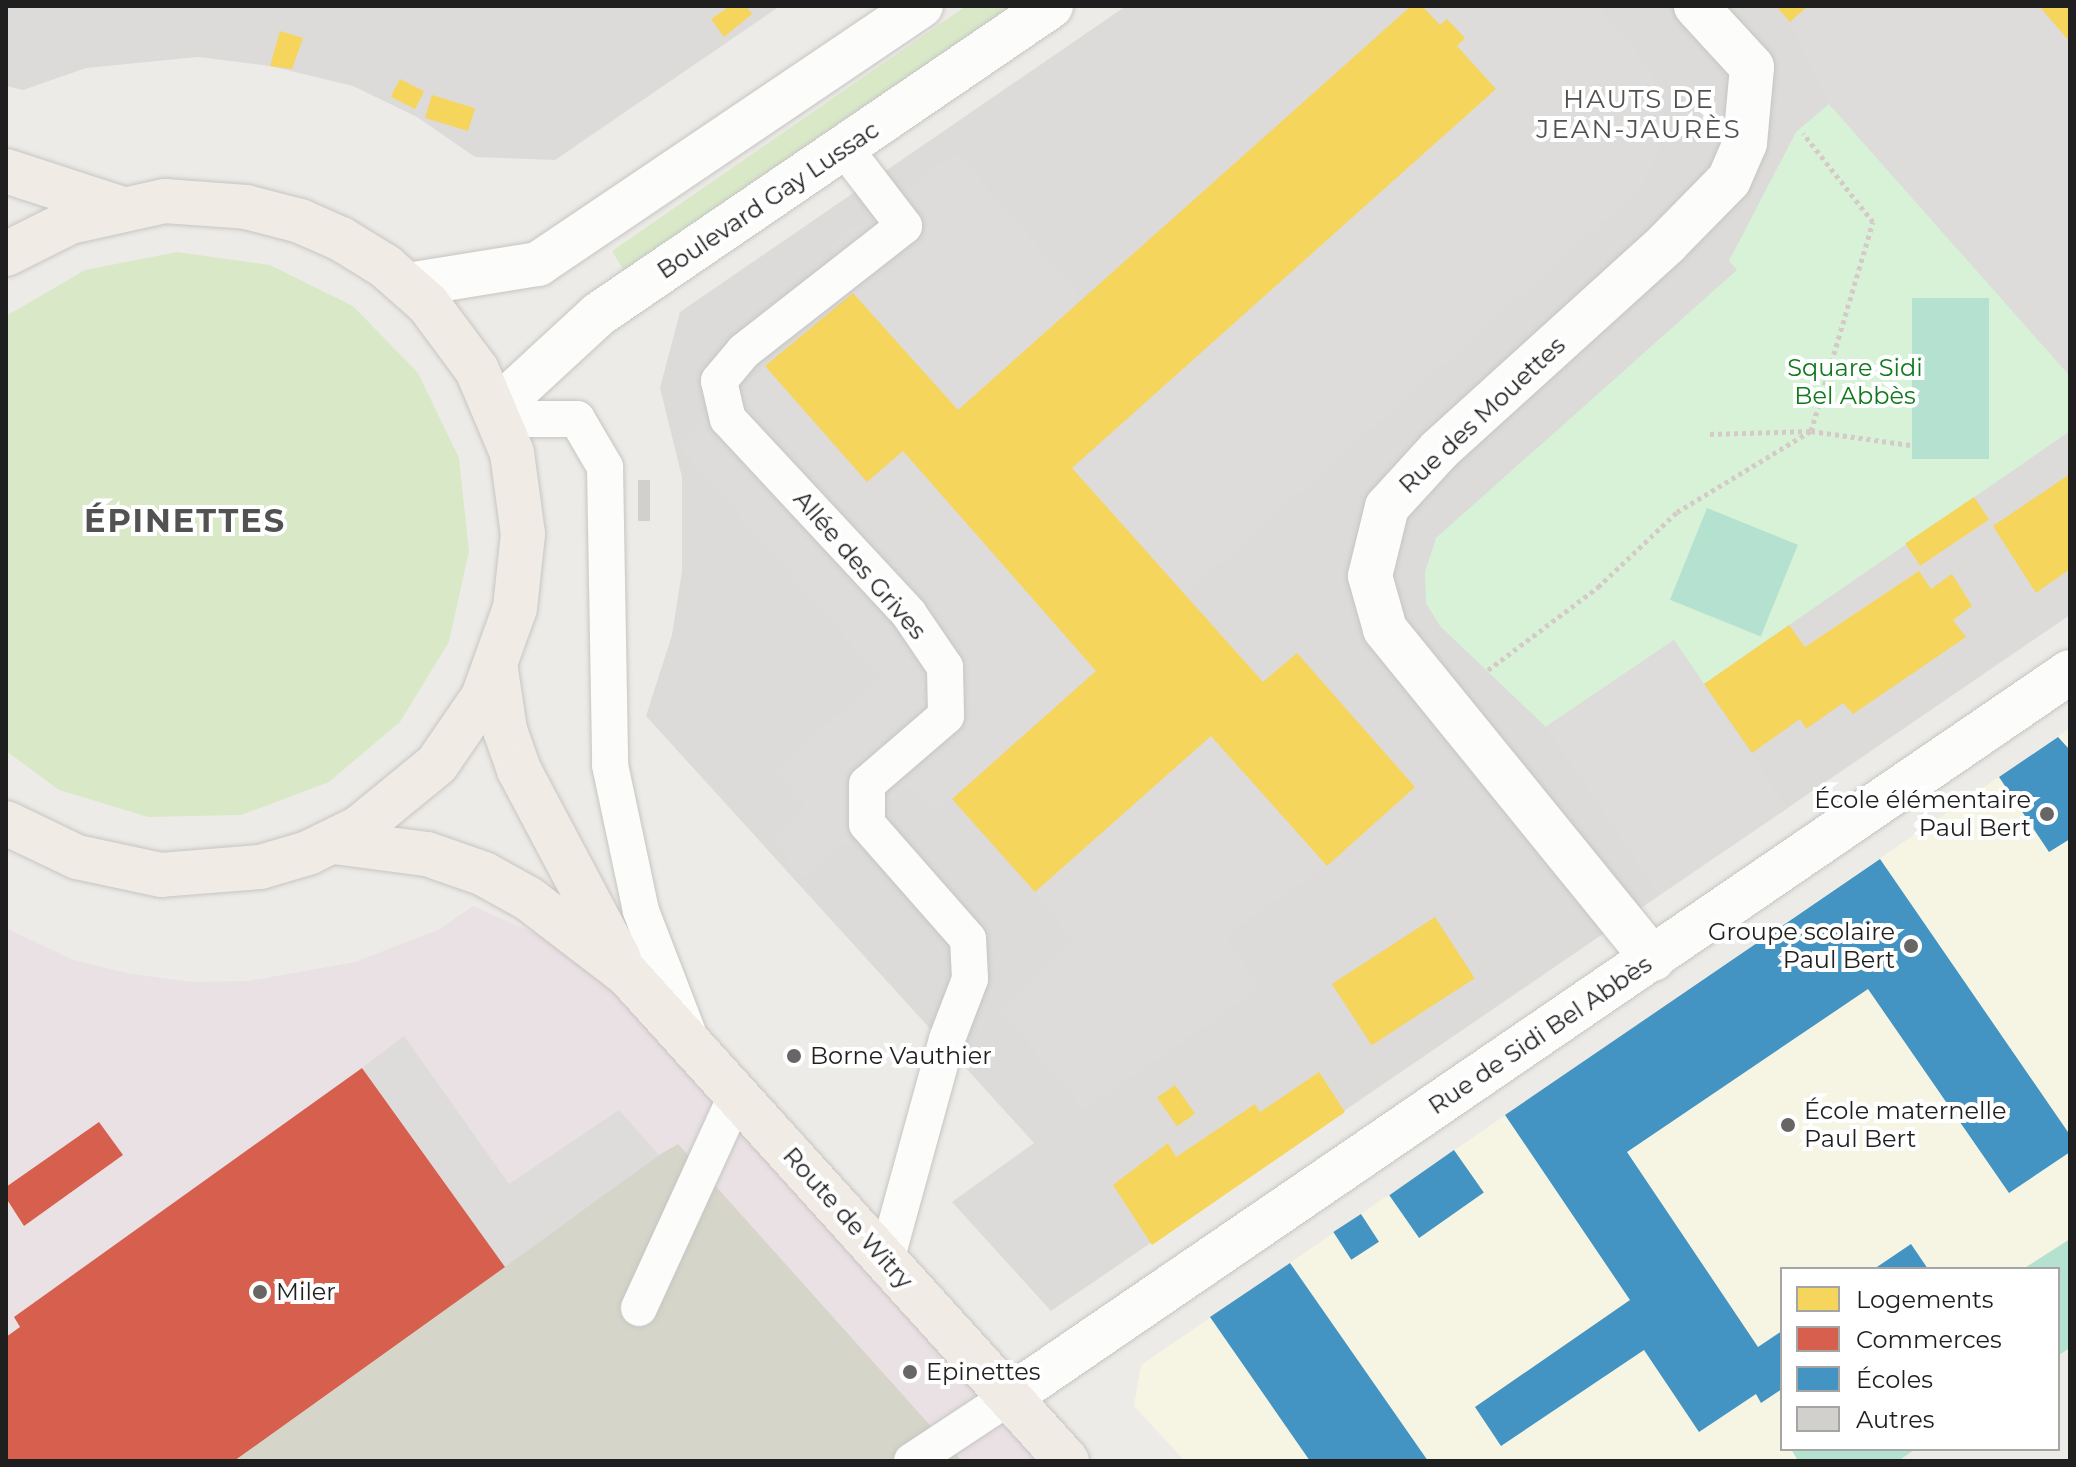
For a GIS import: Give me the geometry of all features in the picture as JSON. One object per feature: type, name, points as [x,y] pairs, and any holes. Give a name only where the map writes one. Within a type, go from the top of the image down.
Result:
[{"type":"main road","points":[[6,171],[120,208]]},
{"type":"main road","points":[[6,254],[50,229],[120,208],[184,201],[275,213],[341,239],[408,285],[461,344],[498,414],[517,477],[523,534],[515,608],[496,670],[462,733],[437,764],[393,804],[334,842],[260,867],[161,875],[77,857],[6,823]]},
{"type":"main road","name":"Route de Witry","points":[[496,670],[505,730],[519,770],[628,975]]},
{"type":"main road","name":"Route de Witry","points":[[334,842],[427,854],[484,874],[529,899],[628,975],[1067,1461]]},
{"type":"street","points":[[408,285],[538,264],[921,6]]},
{"type":"street","name":"Boulevard Gay Lussac","points":[[498,414],[599,314],[1051,6]]},
{"type":"street","points":[[1696,6],[1752,67]]},
{"type":"street","name":"Rue des Mouettes","points":[[1653,959],[1385,629],[1370,576],[1387,507],[1439,450],[1729,180],[1745,143],[1752,67]]},
{"type":"street","name":"Rue de Sidi Bel Abbès","points":[[1009,1397],[2070,672]]},
{"type":"lane","name":"Allée des Grives","points":[[845,149],[904,226],[744,351],[719,381],[728,419],[909,614],[945,667],[946,716],[867,784],[867,824],[968,939],[970,979],[947,1039],[886,1260]]},
{"type":"lane","points":[[498,414],[577,419],[605,467],[610,765],[641,911],[693,1047]]},
{"type":"lane","points":[[639,1308],[737,1094]]},
{"type":"lane","points":[[912,1461],[1009,1397]]},
{"type":"path","points":[[1445,702],[1598,587],[1677,512],[1811,431],[1873,222],[1752,67]]},
{"type":"path","points":[[1710,434],[1811,431],[1910,445]]},
{"type":"shaded area","points":[[6,6],[780,6],[555,160],[475,157],[417,117],[353,86],[270,66],[198,57],[86,68],[23,90],[6,86]]},
{"type":"shaded area","points":[[1126,6],[2070,6],[2070,615],[1051,1311],[952,1202],[1034,1143],[646,716],[672,635],[682,571],[682,477],[660,388],[680,312]]},
{"type":"shaded area","points":[[1422,6],[1598,6],[1649,67],[1664,110],[1659,150],[1642,187],[1185,595],[1072,469],[1495,89],[1457,46],[1447,20],[1440,25]]},
{"type":"shaded area","points":[[1808,6],[2039,6],[2070,42],[2070,376],[1829,104],[1790,22]]},
{"type":"shaded area","points":[[957,152],[1083,299],[958,410],[853,293],[830,244]]},
{"type":"shaded area","points":[[765,366],[867,482],[903,451],[1096,671],[935,814],[910,786],[804,879],[769,839],[805,807],[774,771],[880,677],[677,444]]},
{"type":"shaded area","points":[[1674,640],[1788,808],[1659,895],[1545,727]]},
{"type":"shaded area","name":"Groupe scolaire Paul Bert","points":[[2070,728],[2070,1349],[2060,1356],[2060,1267],[1780,1267],[1780,1451],[1914,1451],[1898,1461],[1185,1461],[1134,1406],[1141,1365]]},
{"type":"shaded area","points":[[1211,736],[1327,866],[1226,935],[1260,988],[1084,1110],[1000,1010],[1073,942],[1035,892]]},
{"type":"shaded area","points":[[473,906],[628,975],[1067,1461],[6,1461],[6,928],[73,960],[131,974],[193,982],[248,981],[355,962],[440,929]]},
{"type":"shaded area","points":[[404,1036],[509,1184],[619,1110],[659,1155],[505,1267],[362,1068]]},
{"type":"shaded area","points":[[678,1144],[962,1461],[234,1461],[659,1155]]},
{"type":"green space","points":[[966,6],[1017,6],[624,271],[612,251]]},
{"type":"green space","name":"Square Sidi Bel Abbès","points":[[1829,104],[2070,376],[2070,431],[1704,684],[1674,640],[1546,727],[1440,626],[1426,603],[1425,572],[1436,538],[1737,270],[1729,261],[1796,132]]},
{"type":"green space","points":[[177,252],[270,265],[353,306],[418,373],[459,458],[469,551],[449,642],[400,722],[329,782],[241,815],[148,817],[59,790],[6,751],[6,316],[85,270]]},
{"type":"green space","points":[[1912,298],[1989,298],[1989,459],[1912,459]]},
{"type":"green space","points":[[1707,508],[1798,545],[1761,637],[1670,600]]},
{"type":"green space","points":[[2070,1239],[2070,1348],[2060,1355],[2060,1267],[2026,1267]]},
{"type":"green space","points":[[1792,1451],[1913,1451],[1898,1461],[1798,1461]]},
{"type":"building: Logements","points":[[730,6],[746,6],[752,14],[724,37],[711,19]]},
{"type":"building: Logements","points":[[1411,6],[1422,6],[1440,25],[1447,19],[1465,38],[1457,46],[1496,89],[1072,468],[1263,682],[1297,653],[1415,787],[1327,866],[1211,736],[1035,892],[952,799],[1096,671],[903,451],[867,482],[765,366],[853,293],[958,410]]},
{"type":"building: Logements","points":[[1776,6],[1808,6],[1790,22]]},
{"type":"building: Logements","points":[[2039,6],[2070,6],[2070,42]]},
{"type":"building: Logements","points":[[280,31],[303,38],[292,69],[270,66]]},
{"type":"building: Logements","points":[[400,79],[424,91],[415,109],[391,97]]},
{"type":"building: Logements","points":[[432,95],[475,108],[468,131],[425,118]]},
{"type":"building: Logements","points":[[2070,474],[2070,569],[2036,593],[1993,526]]},
{"type":"building: Logements","points":[[1974,497],[1989,519],[1920,566],[1905,543]]},
{"type":"building: Logements","points":[[1919,571],[1931,589],[1952,574],[1972,606],[1953,620],[1966,637],[1853,714],[1843,703],[1806,729],[1800,719],[1752,753],[1704,684],[1789,625],[1805,647]]},
{"type":"building: Logements","points":[[1435,917],[1475,978],[1372,1045],[1332,984]]},
{"type":"building: Logements","points":[[1319,1072],[1345,1112],[1152,1245],[1113,1185],[1168,1143],[1176,1157],[1255,1104],[1260,1112]]},
{"type":"building: Logements","points":[[1175,1085],[1195,1114],[1177,1126],[1157,1098]]},
{"type":"building: Commerces","name":"Miler","points":[[362,1068],[505,1267],[234,1461],[6,1461],[6,1337],[20,1327],[14,1317]]},
{"type":"building: Commerces","points":[[99,1122],[123,1155],[24,1226],[6,1198],[6,1187]]},
{"type":"building: Écoles","name":"École élémentaire Paul Bert","points":[[2058,737],[2070,750],[2070,839],[2049,852],[1999,777]]},
{"type":"building: Écoles","points":[[1880,859],[2070,1135],[2070,1152],[2009,1193],[1868,989],[1627,1152],[1758,1347],[1780,1332],[1780,1390],[1761,1403],[1756,1394],[1699,1432],[1644,1350],[1501,1446],[1475,1407],[1630,1300],[1505,1115]]},
{"type":"building: Écoles","points":[[1454,1150],[1484,1193],[1419,1238],[1389,1195]]},
{"type":"building: Écoles","points":[[1361,1214],[1379,1242],[1351,1260],[1333,1232]]},
{"type":"building: Écoles","points":[[1911,1244],[1927,1267],[1877,1267]]},
{"type":"building: Écoles","points":[[1290,1263],[1428,1461],[1310,1461],[1210,1317]]},
{"type":"building: Autres","points":[[638,480],[650,480],[650,521],[638,521]]},
{"type":"place","name":"École élémentaire Paul Bert","points":[[2047,814]]},
{"type":"place","name":"Groupe scolaire Paul Bert","points":[[1911,946]]},
{"type":"place","name":"Borne Vauthier","points":[[794,1056]]},
{"type":"place","name":"École maternelle Paul Bert","points":[[1788,1125]]},
{"type":"place","name":"Miler","points":[[260,1292]]},
{"type":"place","name":"Epinettes","points":[[910,1372]]},
{"type":"district","name":"HAUTS DE JEAN-JAURÈS","points":[[1639,115]]},
{"type":"district","name":"ÉPINETTES","points":[[185,521]]}]
